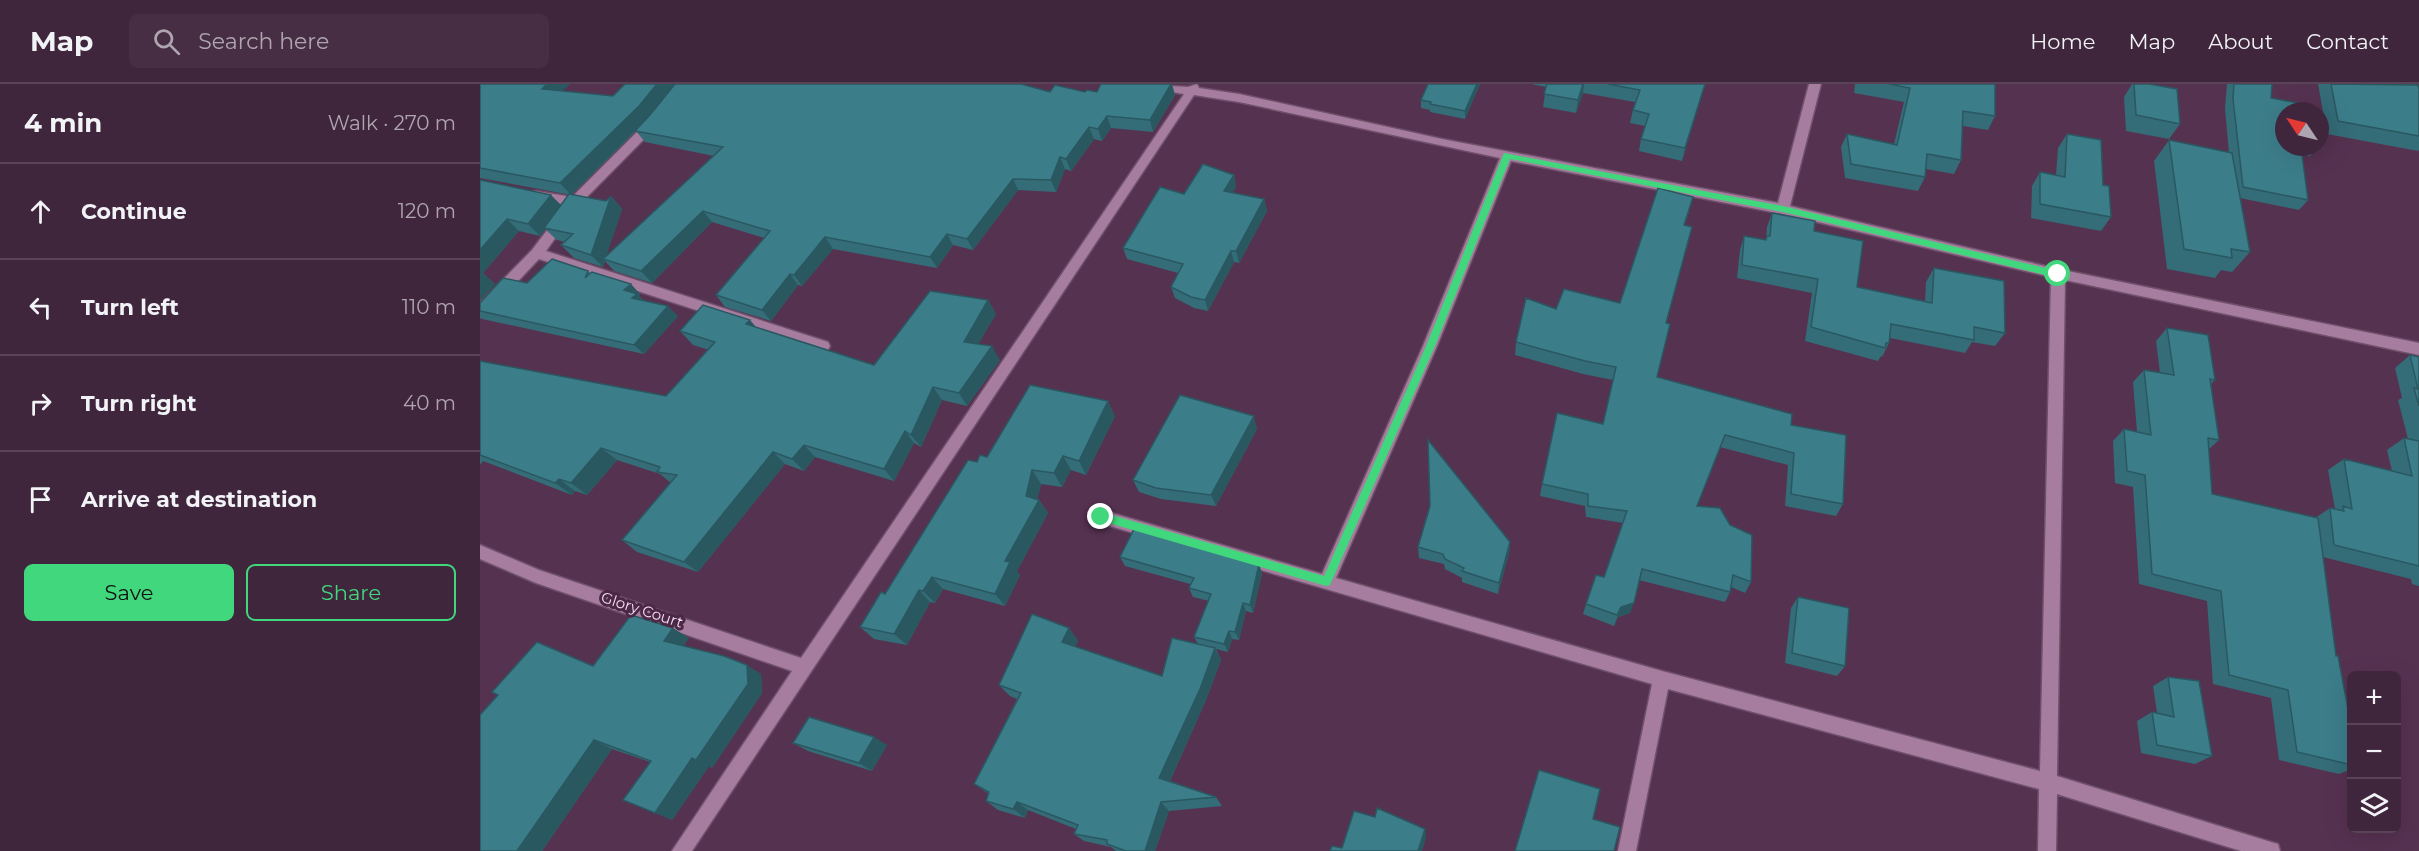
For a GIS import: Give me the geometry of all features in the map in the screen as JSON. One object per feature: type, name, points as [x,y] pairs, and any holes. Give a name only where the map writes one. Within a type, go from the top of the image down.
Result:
[{"type":"street","points":[[1145,84],[1193,88],[1442,143],[1783,209],[2058,274],[2419,349]]},
{"type":"street","points":[[1783,209],[1815,84]]},
{"type":"street","points":[[681,851],[1193,88]]},
{"type":"street","points":[[480,312],[537,253],[575,202],[660,115]]},
{"type":"street","points":[[1326,582],[1430,346],[1507,155]]},
{"type":"street","points":[[522,192],[575,202]]},
{"type":"street","points":[[537,253],[823,346]]},
{"type":"street","points":[[2047,851],[2058,274]]},
{"type":"street","points":[[1101,517],[1662,679],[2050,783],[2271,851]]},
{"type":"street","name":"Glory Court","points":[[480,552],[536,576],[805,667]]},
{"type":"street","points":[[1627,851],[1662,679]]},
{"type":"building","points":[[480,84],[547,84],[542,89],[613,96],[625,84],[657,84],[639,106],[560,183],[480,168]]},
{"type":"building","points":[[675,84],[1021,84],[1050,92],[1055,85],[1085,92],[1087,90],[1097,92],[1101,84],[1171,84],[1150,120],[1107,116],[1098,129],[1089,127],[1066,159],[1060,157],[1051,180],[1013,179],[967,239],[947,234],[930,257],[825,237],[794,275],[790,274],[762,310],[716,295],[770,231],[703,211],[641,271],[603,259],[723,147],[635,131]]},
{"type":"building","points":[[1428,84],[1477,84],[1465,111],[1421,100]]},
{"type":"building","points":[[1547,84],[1583,84],[1578,100],[1544,94]]},
{"type":"building","points":[[1608,84],[1705,84],[1685,148],[1641,139],[1649,114],[1633,110],[1640,90]]},
{"type":"building","points":[[1889,84],[1995,84],[1995,116],[1963,111],[1961,160],[1927,154],[1925,177],[1851,164],[1847,134],[1897,145],[1910,88]]},
{"type":"building","points":[[2134,84],[2177,89],[2180,124],[2136,115]]},
{"type":"building","points":[[2234,84],[2272,84],[2271,98],[2292,102],[2275,102],[2275,156],[2302,156],[2308,200],[2243,187],[2233,99]]},
{"type":"building","points":[[2331,84],[2418,85],[2419,136],[2338,121]]},
{"type":"building","points":[[2067,134],[2101,140],[2103,185],[2109,186],[2111,217],[2040,204],[2040,172],[2065,177]]},
{"type":"building","points":[[2169,140],[2232,153],[2250,252],[2231,249],[2232,258],[2184,249]]},
{"type":"building","points":[[1203,164],[1234,175],[1224,191],[1264,199],[1236,251],[1231,251],[1205,300],[1191,297],[1171,287],[1183,264],[1123,248],[1160,187],[1184,194]]},
{"type":"building","points":[[480,180],[551,195],[528,224],[507,219],[480,250]]},
{"type":"building","points":[[1658,188],[1693,197],[1684,225],[1692,227],[1666,323],[1670,324],[1657,377],[1792,414],[1791,425],[1846,435],[1843,504],[1791,494],[1794,453],[1725,435],[1697,506],[1720,508],[1730,525],[1752,535],[1751,582],[1733,575],[1730,592],[1642,569],[1634,603],[1621,607],[1617,615],[1586,604],[1596,575],[1604,577],[1627,511],[1588,506],[1588,494],[1542,484],[1557,413],[1603,424],[1616,367],[1516,342],[1526,298],[1556,309],[1564,289],[1620,303]]},
{"type":"building","points":[[569,194],[606,201],[611,196],[591,255],[561,245],[573,234],[544,228]]},
{"type":"building","points":[[1772,213],[1815,221],[1814,231],[1863,241],[1857,287],[1932,303],[1934,268],[2004,281],[2005,333],[1974,327],[1974,340],[1891,324],[1889,343],[1886,343],[1885,348],[1811,327],[1818,279],[1742,265],[1744,236],[1766,240],[1767,236],[1770,236]]},
{"type":"building","points":[[552,259],[588,271],[585,278],[592,272],[631,284],[624,290],[637,294],[632,298],[668,306],[634,345],[480,311],[480,303],[503,278],[527,283]]},
{"type":"building","points":[[930,291],[988,300],[964,342],[992,346],[959,393],[933,387],[911,435],[905,431],[884,469],[804,445],[792,459],[773,452],[684,562],[622,540],[677,475],[657,472],[660,467],[601,448],[571,483],[559,479],[555,483],[480,455],[480,361],[666,396],[715,342],[680,331],[703,305],[750,320],[746,324],[874,365]]},
{"type":"building","points":[[2167,328],[2208,335],[2215,380],[2210,379],[2219,440],[2208,438],[2212,494],[2318,518],[2336,656],[2338,656],[2347,704],[2347,764],[2297,752],[2288,690],[2229,675],[2221,591],[2152,574],[2145,475],[2127,471],[2124,429],[2151,435],[2144,370],[2174,375]]},
{"type":"building","points":[[2410,355],[2419,357],[2419,406],[2414,388],[2418,389]]},
{"type":"building","points":[[1030,385],[1108,401],[1079,461],[1063,456],[1054,473],[1032,470],[1026,496],[1039,500],[1005,561],[1010,562],[995,594],[932,577],[923,591],[919,590],[894,634],[860,627],[881,592],[885,594],[968,460],[977,462],[980,455],[987,457]]},
{"type":"building","points":[[1180,395],[1254,416],[1211,495],[1156,488],[1133,480]]},
{"type":"building","points":[[2404,438],[2419,441],[2419,566],[2334,545],[2330,508],[2344,511],[2343,506],[2352,509],[2344,459],[2412,476]]},
{"type":"building","points":[[1428,440],[1510,542],[1499,583],[1462,571],[1464,568],[1445,559],[1443,554],[1418,547],[1430,506]]},
{"type":"building","points":[[1134,529],[1259,564],[1250,605],[1243,603],[1235,632],[1229,631],[1224,644],[1194,637],[1211,594],[1189,588],[1194,578],[1120,557]]},
{"type":"building","points":[[1798,597],[1849,608],[1845,666],[1792,653]]},
{"type":"building","points":[[1032,614],[1069,628],[1062,642],[1162,676],[1172,638],[1215,648],[1200,689],[1159,778],[1216,797],[1161,802],[1145,851],[1126,851],[1107,844],[1107,840],[1074,834],[1078,825],[1017,802],[1013,809],[986,801],[989,792],[974,784],[1021,693],[999,685]]},
{"type":"building","points":[[631,615],[673,628],[664,641],[724,656],[747,665],[748,684],[696,760],[692,758],[655,813],[623,800],[651,761],[594,740],[517,851],[480,851],[480,715],[498,695],[492,692],[537,642],[593,666]]},
{"type":"building","points":[[2168,677],[2199,681],[2212,756],[2157,745],[2152,712],[2174,717]]},
{"type":"building","points":[[809,717],[874,737],[859,763],[793,743]]},
{"type":"building","points":[[1539,770],[1600,789],[1593,819],[1620,827],[1614,851],[1515,851]]},
{"type":"building","points":[[1377,808],[1425,829],[1418,851],[1330,851],[1332,846],[1342,848],[1354,811],[1375,817]]},
{"type":"route","points":[[1101,517],[1326,582],[1430,346],[1507,155],[1783,209],[2058,274]]}]
